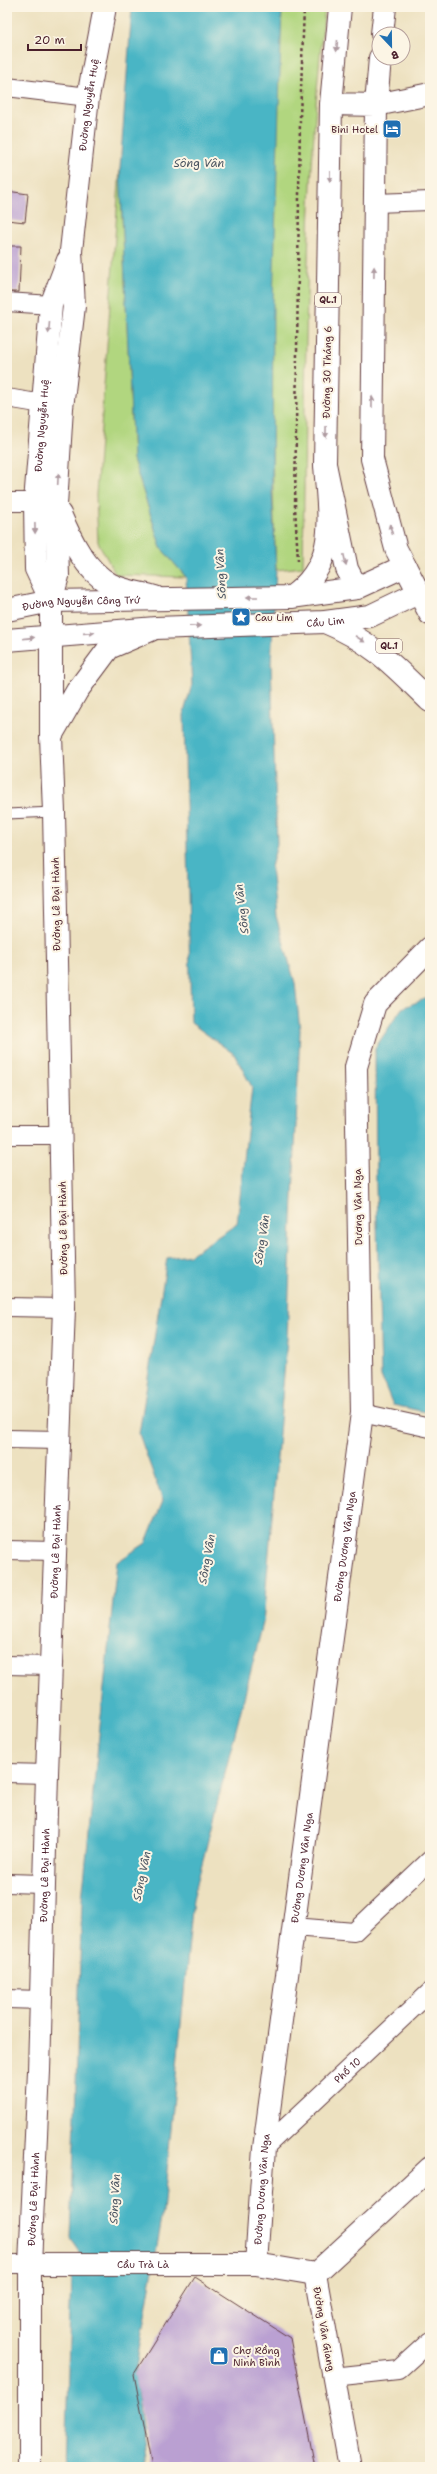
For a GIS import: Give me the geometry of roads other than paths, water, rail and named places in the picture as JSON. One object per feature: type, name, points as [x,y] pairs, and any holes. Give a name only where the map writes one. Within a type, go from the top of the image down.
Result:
[{"type":"main road","name":"Đuờng Nguyễn Huệ","points":[[51,601],[36,569],[35,502],[52,406],[74,306],[71,251],[88,97],[105,7]]},
{"type":"main road","name":"Đường 30 Tháng 6","points":[[340,7],[331,104],[325,464],[347,569],[357,588]]},
{"type":"main road","points":[[383,26],[385,7]]},
{"type":"main road","points":[[379,66],[376,105],[372,459],[396,549],[430,614]]},
{"type":"main road","points":[[331,104],[376,105],[430,94]]},
{"type":"main road","name":"Đuờng Nguyễn Huệ","points":[[51,636],[51,601],[58,576],[52,406],[51,305],[71,251]]},
{"type":"main road","points":[[291,597],[302,589],[323,560],[329,535],[325,464]]},
{"type":"main road","points":[[56,505],[78,552],[100,576],[110,584],[156,598],[291,597],[357,588],[404,566]]},
{"type":"main road","name":"QL.1","points":[[357,588],[379,634],[430,698]]},
{"type":"main road","name":"Cầu Lim","points":[[156,628],[325,622],[370,616],[418,593]]},
{"type":"main road","name":"Đường Nguyễn Công Trứ","points":[[7,610],[51,601],[156,598]]},
{"type":"main road","points":[[325,622],[350,632],[385,656],[430,701]]},
{"type":"main road","points":[[7,640],[156,628]]},
{"type":"main road","points":[[51,736],[77,691],[109,648],[156,628]]},
{"type":"main road","name":"Đường Lê Đại Hành","points":[[30,2467],[30,2264],[41,2000],[47,1774],[64,1308],[54,812],[51,736],[51,636]]},
{"type":"main road","name":"Dương Vân Nga","points":[[362,1413],[356,1068],[374,1004],[430,948]]},
{"type":"main road","name":"Đường Dương Vân Nga","points":[[256,2264],[264,2148],[362,1413]]},
{"type":"main road","name":"Đường Vân Giang","points":[[350,2467],[315,2274],[430,2168]]},
{"type":"main road","name":"Cầu Trà Là","points":[[30,2264],[256,2264]]},
{"type":"main road","points":[[256,2264],[315,2274]]},
{"type":"street","points":[[7,87],[88,97]]},
{"type":"street","points":[[375,203],[430,201]]},
{"type":"street","points":[[7,302],[51,305]]},
{"type":"street","points":[[7,398],[52,406]]},
{"type":"street","points":[[7,502],[35,502]]},
{"type":"street","points":[[7,1135],[61,1135]]},
{"type":"street","points":[[7,1307],[64,1308]]},
{"type":"street","points":[[362,1413],[430,1428]]},
{"type":"street","points":[[7,1440],[60,1440]]},
{"type":"street","points":[[7,1550],[55,1551]]},
{"type":"street","points":[[7,1665],[51,1666]]},
{"type":"street","points":[[7,1773],[47,1774]]},
{"type":"street","points":[[294,1927],[354,1932],[430,1860]]},
{"type":"street","points":[[7,1883],[44,1884]]},
{"type":"street","name":"Phố 10","points":[[264,2148],[430,1992]]},
{"type":"street","points":[[7,1999],[41,2000]]},
{"type":"street","points":[[7,2264],[30,2264]]},
{"type":"street","points":[[333,2377],[398,2370],[430,2341]]},
{"type":"lane","points":[[7,814],[54,812]]},
{"type":"water","name":"Sông Vân","points":[[132,7],[282,7],[273,303],[272,490],[276,570],[271,663],[277,844],[271,867],[276,916],[295,983],[300,1030],[287,1339],[263,1623],[193,1899],[163,2212],[135,2373],[147,2467],[65,2467],[71,2276],[81,2267],[80,2252],[71,2239],[82,1899],[117,1562],[146,1543],[163,1501],[139,1434],[167,1258],[190,1255],[237,1224],[252,1087],[234,1054],[191,1023],[184,712],[192,685],[186,577],[161,548],[133,459],[120,169]]},
{"type":"water","points":[[430,997],[430,1413],[393,1405],[381,1376],[376,1186],[375,1048],[402,1008]]},
{"type":"place","name":"Bini Hotel","points":[[392,129]]},
{"type":"place","name":"Cau Lim","points":[[241,617]]},
{"type":"place","name":"Chợ Rồng Ninh Bình","points":[[219,2356]]}]
